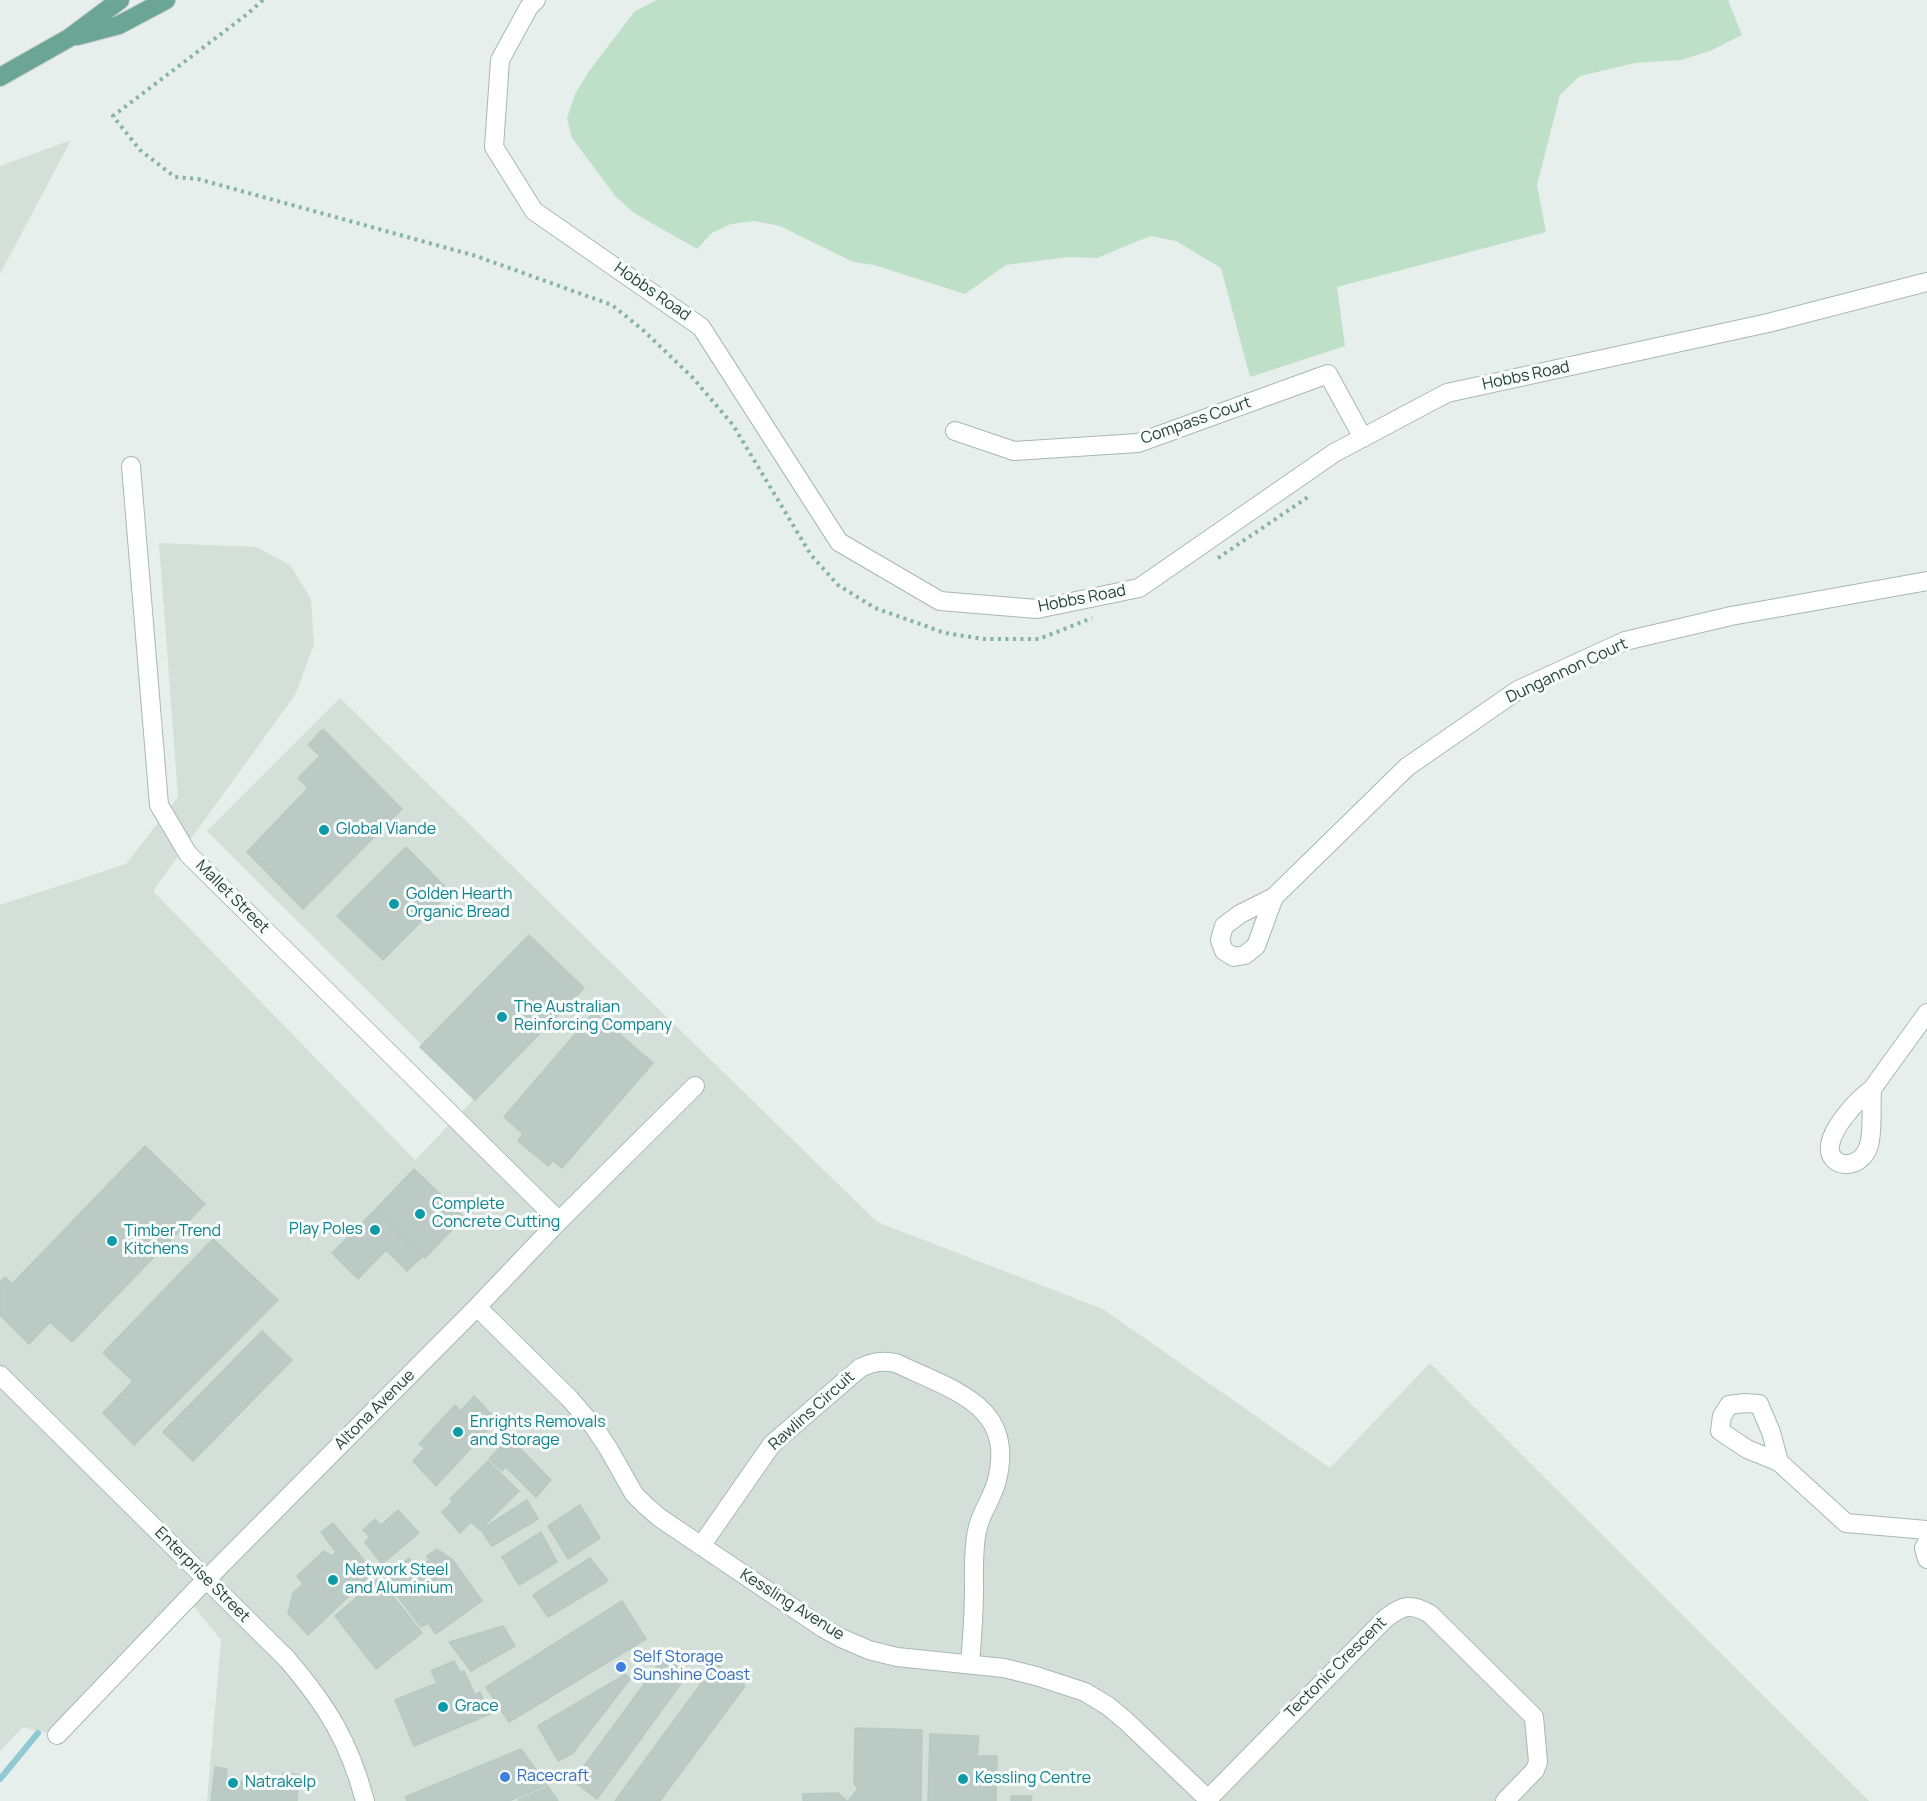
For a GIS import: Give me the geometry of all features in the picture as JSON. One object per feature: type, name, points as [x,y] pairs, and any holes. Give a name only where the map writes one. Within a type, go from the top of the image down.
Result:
[{"type":"main road","points":[[0,77],[69,38],[120,0]]},
{"type":"main road","points":[[69,38],[119,25],[166,0]]},
{"type":"street","name":"Hobbs Road","points":[[536,0],[529,7],[500,60],[494,147],[534,210],[701,327],[839,542],[940,601],[1037,609],[1139,588],[1334,453],[1447,393],[1768,322],[1927,282]]},
{"type":"street","name":"Compass Court","points":[[955,431],[1014,451],[1138,443],[1328,374],[1363,438]]},
{"type":"street","name":"Mallet Street","points":[[131,466],[159,805],[188,854],[559,1221]]},
{"type":"street","name":"Dungannon Court","points":[[1274,897],[1407,767],[1518,690],[1625,641],[1731,616],[1927,581]]},
{"type":"street","points":[[1872,1089],[1927,1013]]},
{"type":"street","name":"Altona Avenue","points":[[57,1735],[207,1579],[695,1086]]},
{"type":"street","name":"Kessling Avenue","points":[[477,1307],[570,1399],[594,1427],[634,1494],[660,1518],[701,1546],[841,1638],[869,1650],[897,1657],[1004,1668],[1085,1692],[1126,1720],[1209,1800]]},
{"type":"street","name":"Rawlins Circuit","points":[[701,1546],[772,1444],[781,1435],[860,1368],[873,1362],[896,1363],[971,1401],[991,1420],[999,1436],[1001,1451],[996,1484],[982,1513],[974,1545],[970,1664]]},
{"type":"street","name":"Enterprise Street","points":[[0,1375],[287,1659],[328,1710],[345,1742],[365,1801]]},
{"type":"street","points":[[1779,1462],[1846,1523],[1927,1530]]},
{"type":"street","points":[[1927,1542],[1924,1548],[1927,1559]]},
{"type":"street","name":"Tectonic Crescent","points":[[1209,1800],[1386,1618],[1398,1609],[1409,1606],[1420,1608],[1430,1614],[1534,1718],[1538,1762],[1535,1770],[1505,1801]]},
{"type":"path","points":[[262,0],[246,15],[113,116],[140,150],[175,177],[198,179],[476,256],[612,305],[643,330],[693,378],[732,426],[811,555],[838,585],[875,608],[945,633],[984,639],[1039,639],[1094,617]]},
{"type":"path","points":[[1212,561],[1308,497]]},
{"type":"shaded area","points":[[71,140],[0,274],[0,166]]},
{"type":"shaded area","points":[[159,543],[256,547],[290,565],[311,599],[314,645],[295,695],[153,891],[415,1160],[475,1098],[207,831],[340,698],[877,1222],[1103,1309],[1330,1468],[1430,1363],[1869,1801],[207,1801],[221,1640],[193,1605],[67,1738],[23,1727],[0,1751],[0,905],[126,864],[178,797]]},
{"type":"green space","points":[[657,0],[1728,0],[1742,35],[1710,51],[1681,60],[1635,63],[1580,76],[1560,95],[1537,185],[1546,232],[1337,287],[1345,346],[1250,377],[1221,268],[1176,241],[1150,236],[1097,258],[1068,257],[1006,265],[965,294],[874,265],[853,262],[780,226],[754,221],[731,224],[712,233],[697,249],[634,213],[616,197],[572,138],[567,118],[575,94],[589,71],[635,11]]},
{"type":"building","name":"Global Viande","points":[[323,729],[402,809],[303,909],[247,852],[308,788],[298,778],[320,756],[308,745]]},
{"type":"building","name":"Golden Hearth Organic Bread","points":[[406,847],[450,892],[383,960],[337,916]]},
{"type":"building","name":"The Australian Reinforcing Company","points":[[529,935],[584,988],[475,1100],[420,1047]]},
{"type":"building","points":[[594,1012],[653,1063],[562,1168],[553,1161],[548,1166],[518,1141],[523,1134],[504,1117]]},
{"type":"building","name":"Timber Trend Kitchens","points":[[145,1146],[205,1204],[72,1342],[50,1322],[29,1344],[0,1315],[0,1282],[5,1277],[12,1284]]},
{"type":"building","name":"Complete Concrete Cutting","points":[[414,1169],[464,1217],[425,1258],[375,1210]]},
{"type":"building","name":"Play Poles","points":[[375,1210],[422,1257],[407,1271],[386,1250],[358,1279],[332,1253]]},
{"type":"building","points":[[213,1239],[278,1300],[134,1445],[103,1413],[133,1381],[103,1353]]},
{"type":"building","points":[[262,1331],[292,1360],[193,1461],[163,1432]]},
{"type":"building","name":"Enrights Removals and Storage","points":[[474,1396],[497,1420],[436,1486],[413,1461],[425,1448],[419,1444],[455,1405],[461,1411]]},
{"type":"building","points":[[509,1437],[551,1480],[536,1497],[506,1467],[502,1471],[489,1459]]},
{"type":"building","points":[[488,1461],[519,1491],[480,1530],[471,1522],[460,1533],[442,1512],[453,1502],[450,1499]]},
{"type":"building","points":[[527,1500],[538,1519],[492,1546],[481,1530]]},
{"type":"building","points":[[580,1505],[600,1538],[568,1559],[548,1526]]},
{"type":"building","points":[[398,1510],[419,1533],[382,1564],[365,1542],[370,1537],[363,1530],[375,1519],[381,1525]]},
{"type":"building","name":"Network Steel and Aluminium","points":[[333,1523],[374,1572],[308,1635],[288,1613],[293,1593],[303,1584],[297,1576],[324,1551],[332,1556],[336,1552],[321,1532]]},
{"type":"building","points":[[541,1532],[557,1562],[519,1585],[502,1557]]},
{"type":"building","points":[[437,1549],[453,1560],[482,1601],[436,1634],[428,1623],[421,1627],[386,1581],[391,1572],[409,1558],[419,1568],[429,1560],[427,1556]]},
{"type":"building","points":[[590,1558],[608,1581],[548,1617],[533,1595]]},
{"type":"building","points":[[379,1578],[422,1633],[376,1669],[335,1616]]},
{"type":"building","points":[[622,1601],[646,1639],[509,1722],[486,1687]]},
{"type":"building","points":[[503,1626],[515,1646],[471,1671],[449,1642]]},
{"type":"building","points":[[664,1657],[688,1674],[597,1799],[573,1781]]},
{"type":"building","name":"Grace","points":[[454,1661],[460,1672],[464,1671],[475,1695],[480,1692],[490,1714],[414,1746],[395,1700],[437,1683],[431,1671]]},
{"type":"building","points":[[716,1663],[745,1686],[660,1801],[615,1801]]},
{"type":"building","points":[[626,1674],[630,1679],[573,1753],[558,1761],[538,1726]]},
{"type":"building","points":[[855,1728],[922,1730],[921,1801],[848,1801],[858,1789],[854,1784]]},
{"type":"building","name":"Kessling Centre","points":[[930,1734],[979,1736],[977,1756],[997,1756],[996,1801],[928,1801]]},
{"type":"building","points":[[521,1749],[547,1785],[509,1801],[407,1801],[405,1797]]},
{"type":"building","name":"Natrakelp","points":[[215,1767],[227,1769],[226,1780],[282,1786],[283,1773],[300,1775],[297,1801],[211,1801]]},
{"type":"building","points":[[548,1787],[558,1801],[518,1800]]},
{"type":"building","points":[[838,1793],[847,1801],[803,1801],[803,1794]]},
{"type":"building","name":"Kessling Centre","points":[[1011,1796],[1032,1796],[1031,1801],[1011,1801]]},
{"type":"waterway","points":[[0,1779],[38,1733]]},
{"type":"place","name":"Global Viande","points":[[324,830]]},
{"type":"place","name":"Golden Hearth Organic Bread","points":[[394,904]]},
{"type":"place","name":"The Australian Reinforcing Company","points":[[502,1017]]},
{"type":"place","name":"Complete Concrete Cutting","points":[[420,1214]]},
{"type":"place","name":"Play Poles","points":[[375,1230]]},
{"type":"place","name":"Timber Trend Kitchens","points":[[112,1241]]},
{"type":"place","name":"Enrights Removals and Storage","points":[[458,1432]]},
{"type":"place","name":"Network Steel and Aluminium","points":[[333,1580]]},
{"type":"place","name":"Self Storage Sunshine Coast","points":[[621,1667]]},
{"type":"place","name":"Grace","points":[[443,1707]]},
{"type":"place","name":"Racecraft","points":[[505,1777]]},
{"type":"place","name":"Kessling Centre","points":[[963,1779]]},
{"type":"place","name":"Natrakelp","points":[[233,1783]]}]
